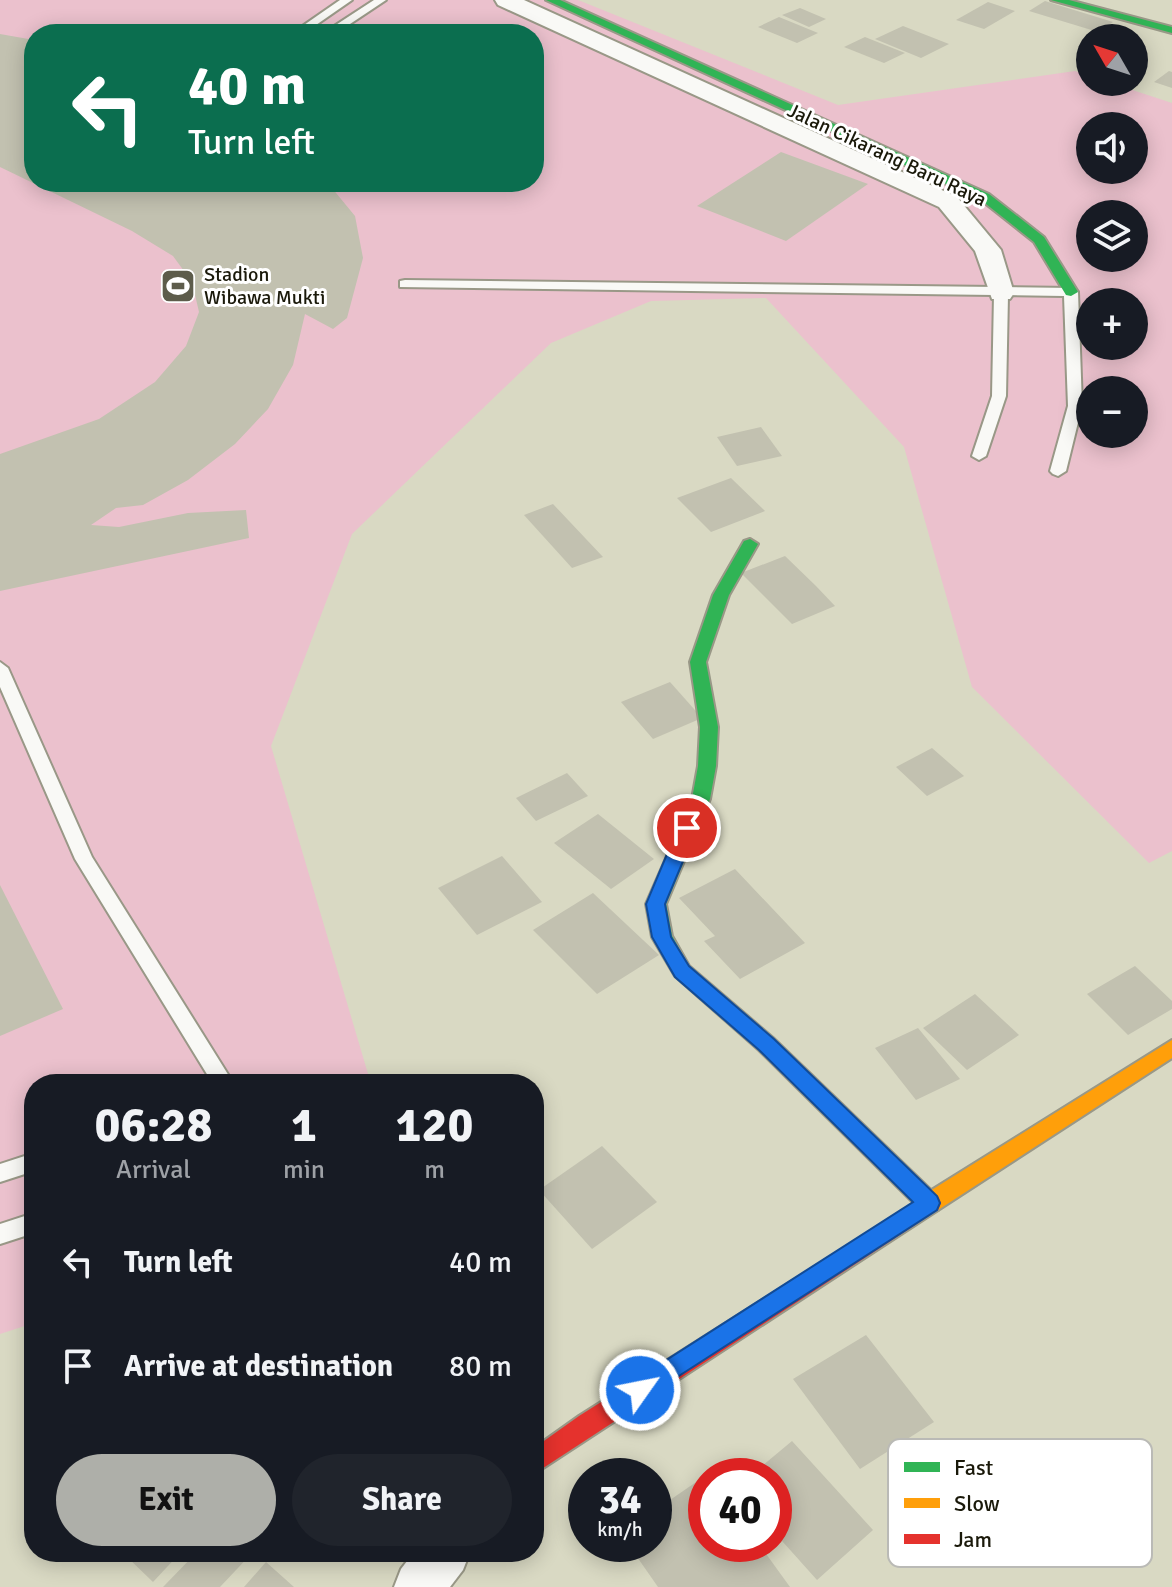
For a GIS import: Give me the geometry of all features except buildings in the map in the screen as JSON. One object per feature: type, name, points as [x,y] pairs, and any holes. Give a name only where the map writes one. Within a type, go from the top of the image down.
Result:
[{"type":"street","name":"Jalan Cikarang Baru Raya","points":[[506,0],[948,202],[988,250],[1001,293]]},
{"type":"street","name":"Jalan Cikarang Baru Raya","points":[[551,0],[985,197],[1039,240],[1071,292]]},
{"type":"street","points":[[1056,0],[1172,30]]},
{"type":"street","points":[[750,544],[721,595],[698,662],[709,727],[707,766],[701,799],[656,904],[662,937],[682,971],[766,1044],[929,1203]]},
{"type":"street","points":[[544,1455],[587,1424],[1172,1048]]},
{"type":"street","points":[[419,1587],[438,1562]]},
{"type":"lane","points":[[311,24],[347,0]]},
{"type":"lane","points":[[343,24],[381,0]]},
{"type":"lane","points":[[405,284],[1071,292]]},
{"type":"lane","name":"Jalan Cikarang Baru Raya","points":[[1058,471],[1075,406],[1071,292]]},
{"type":"lane","name":"Jalan Cikarang Baru Raya","points":[[979,456],[999,396],[1001,293]]},
{"type":"lane","points":[[0,668],[84,859],[218,1074]]},
{"type":"lane","points":[[0,1173],[24,1165]]},
{"type":"lane","points":[[0,1234],[24,1226]]},
{"type":"shaded area","points":[[0,0],[578,0],[838,105],[1075,71],[1076,96],[1148,95],[1172,103],[1172,851],[1149,863],[972,687],[904,447],[766,298],[651,301],[551,343],[352,534],[271,746],[368,1074],[24,1074],[24,1326],[0,1334]]},
{"type":"traffic: fast","points":[[551,0],[985,197],[1039,240],[1071,292]]},
{"type":"traffic: fast","points":[[1056,0],[1172,30]]},
{"type":"traffic: fast","points":[[750,544],[721,595],[698,662],[709,727],[707,766],[701,799],[656,904],[662,937],[682,971],[766,1044],[929,1203]]},
{"type":"traffic: slow","points":[[930,1203],[1172,1048]]},
{"type":"traffic: jam","points":[[544,1455],[930,1203]]},
{"type":"place","name":"Stadion Wibawa Mukti","points":[[178,286]]},
{"type":"route","points":[[640,1390],[929,1203],[766,1044],[682,971],[662,937],[656,904],[687,828]]}]
